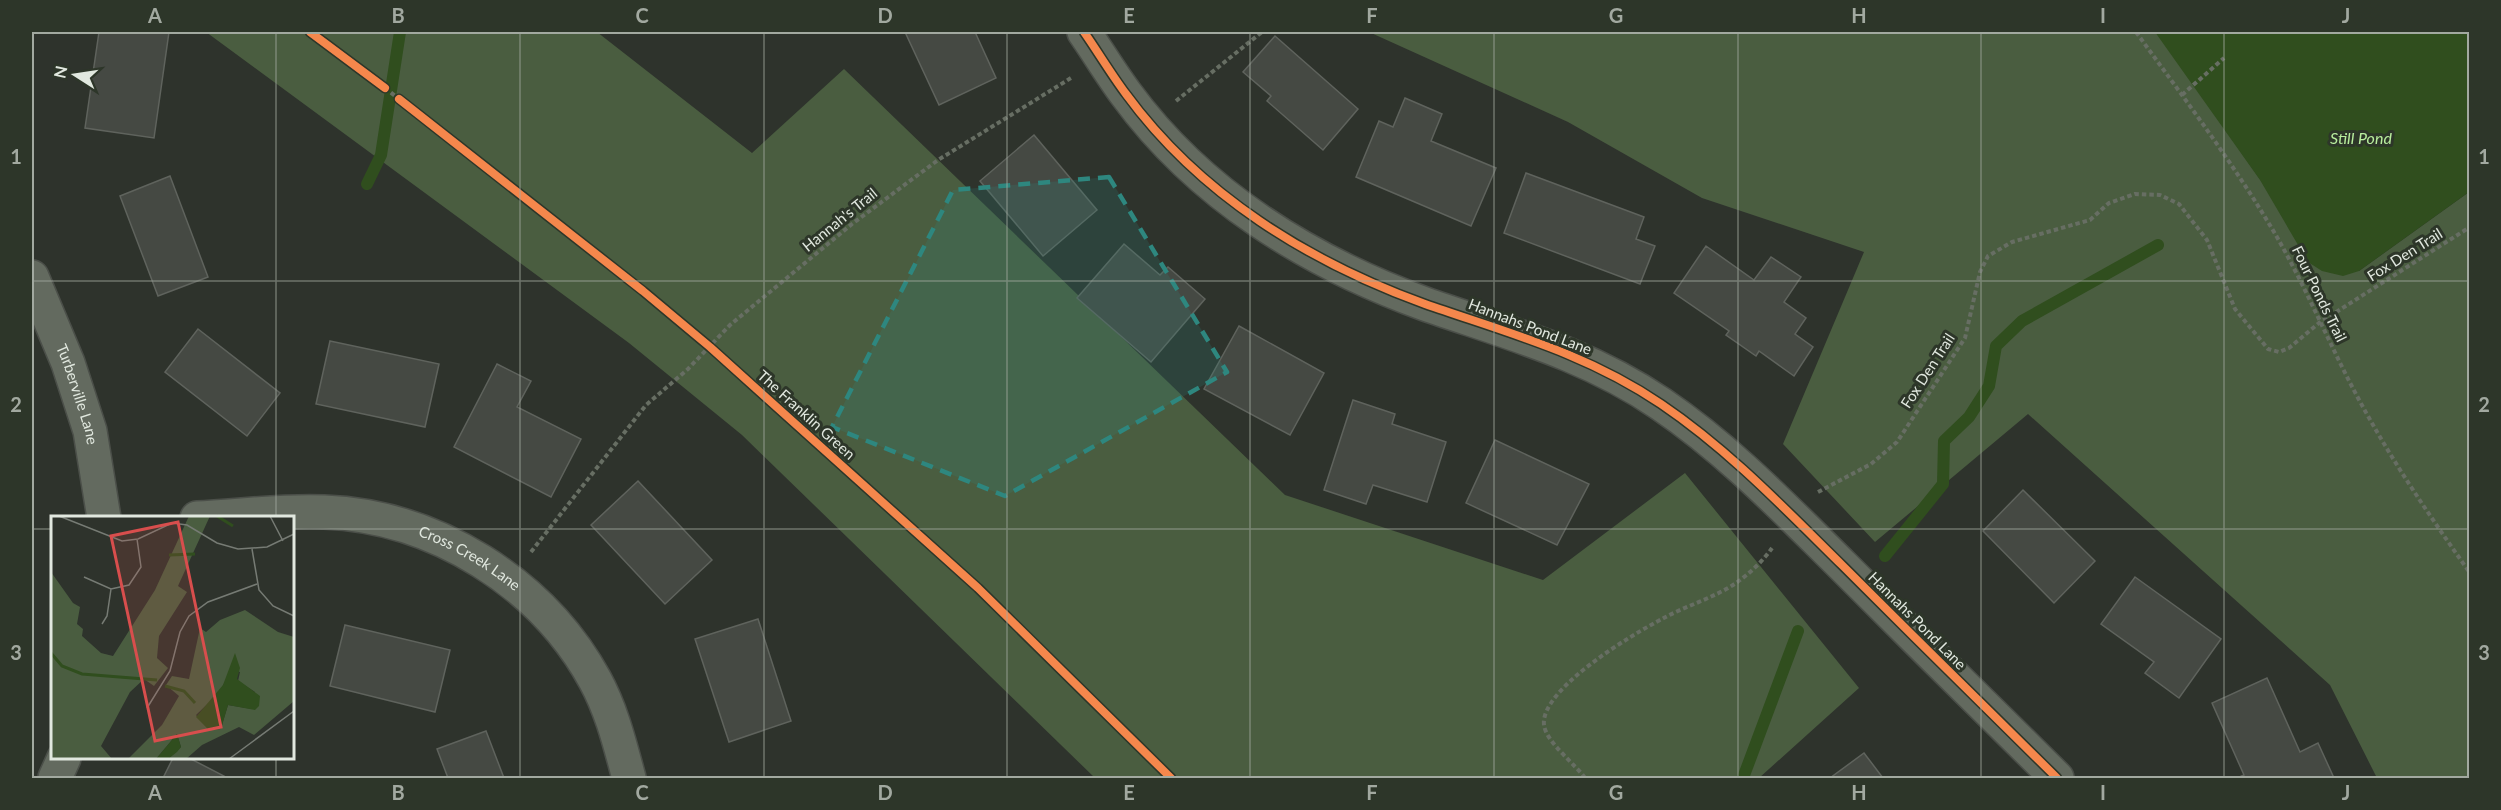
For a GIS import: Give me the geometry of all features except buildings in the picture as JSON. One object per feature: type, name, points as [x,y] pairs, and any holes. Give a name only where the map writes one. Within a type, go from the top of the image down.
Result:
[{"type":"street","name":"Hannahs Pond Lane","points":[[1084,32],[1127,95],[1182,157],[1229,200],[1290,242],[1356,277],[1426,304],[1503,328],[1579,358],[1659,402],[1729,454],[2057,778]]},
{"type":"street","name":"Turberville Lane","points":[[32,277],[68,363],[90,431],[104,516]]},
{"type":"street","name":"Cross Creek Lane","points":[[239,516],[324,512],[381,519],[433,535],[484,562],[531,597],[566,637],[595,680],[615,724],[629,778]]},
{"type":"street","points":[[55,778],[64,759]]},
{"type":"path","points":[[1127,95],[1176,102],[1262,32]]},
{"type":"path","points":[[2182,96],[2224,58]]},
{"type":"path","points":[[375,81],[408,106]]},
{"type":"path","points":[[701,340],[718,354]]},
{"type":"highlighted area","points":[[1109,177],[1227,372],[1005,496],[832,427],[953,190]]},
{"type":"shaded area","points":[[206,32],[597,32],[752,153],[844,69],[1285,495],[1543,580],[1685,473],[1859,688],[1759,778],[1095,778],[742,435],[629,343]]},
{"type":"shaded area","points":[[1369,32],[2157,32],[2264,185],[2359,271],[2469,192],[2469,778],[2377,778],[2330,685],[2028,414],[1875,542],[1783,444],[1864,252],[1702,198],[1568,122]]},
{"type":"water","name":"Still Pond","points":[[2155,32],[2469,32],[2469,192],[2359,271],[2343,276],[2322,271],[2308,262],[2260,180]]},
{"type":"waterway","points":[[367,184],[381,155],[400,32]]},
{"type":"waterway","points":[[1885,556],[1943,484],[1944,441],[1969,417],[1989,386],[1996,346],[2022,321],[2158,245]]},
{"type":"waterway","points":[[1743,778],[1798,631]]},
{"type":"cycle path","points":[[310,32],[385,88]]},
{"type":"cycle path","points":[[1084,32],[1120,86],[1155,130],[1188,164],[1260,221],[1299,246],[1382,287],[1546,346],[1604,371],[1633,386],[1686,422],[1733,460],[1778,502],[2057,778]]},
{"type":"cycle path","name":"The Franklin Green","points":[[399,99],[643,291],[710,347],[978,588],[1171,778]]}]
